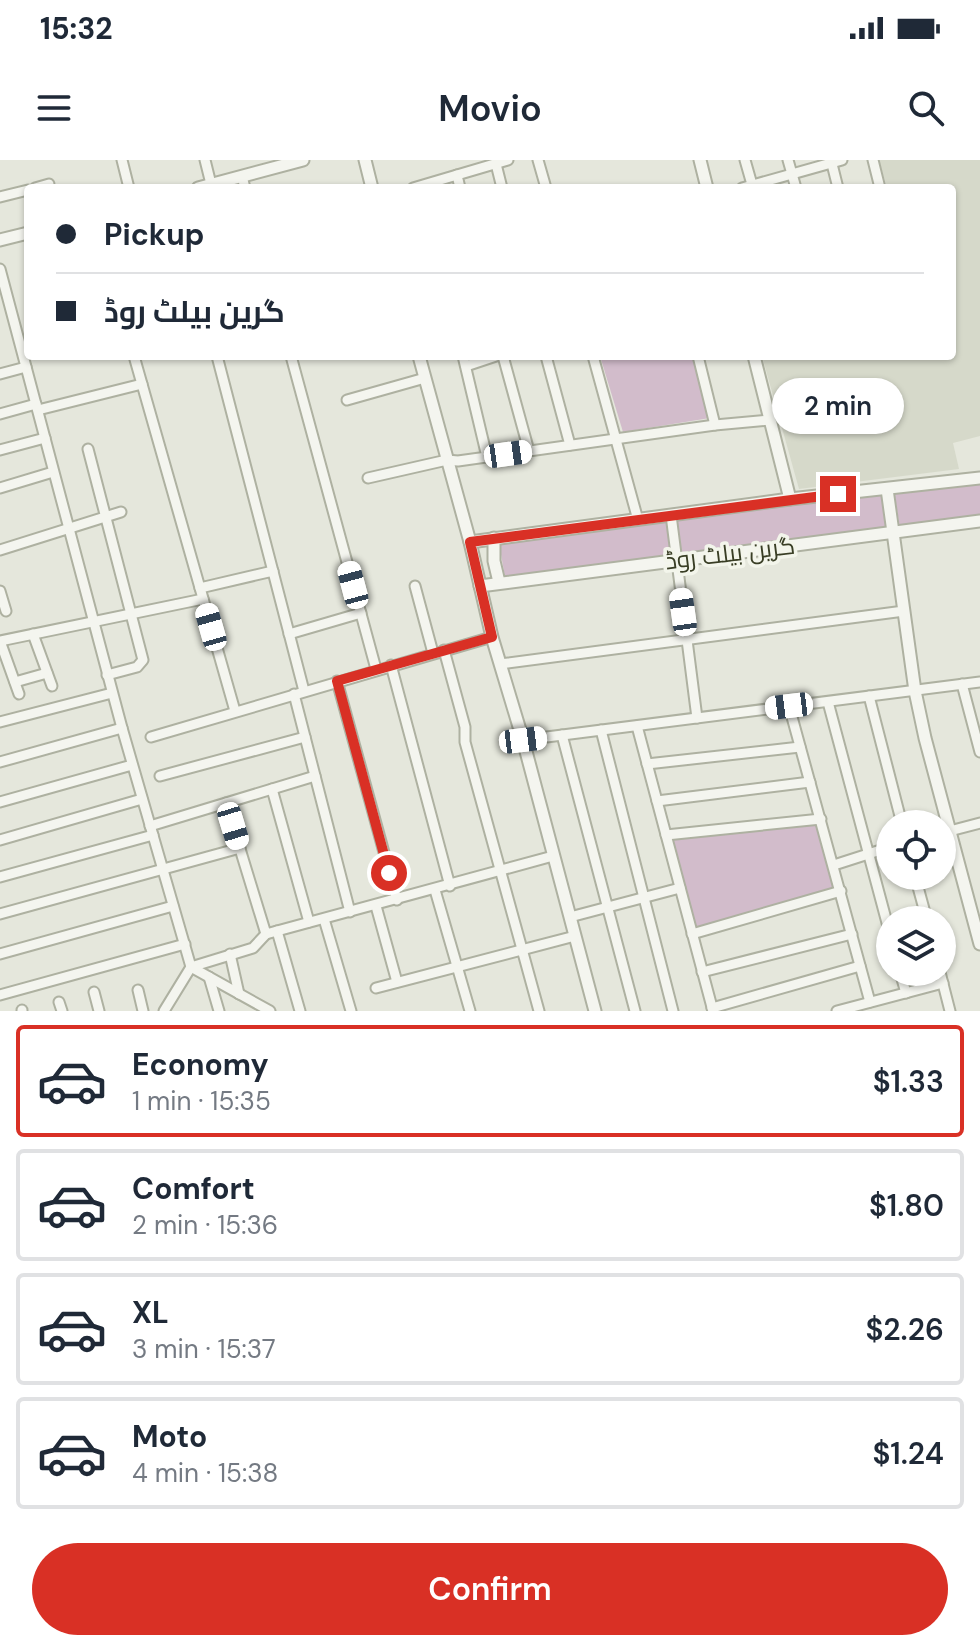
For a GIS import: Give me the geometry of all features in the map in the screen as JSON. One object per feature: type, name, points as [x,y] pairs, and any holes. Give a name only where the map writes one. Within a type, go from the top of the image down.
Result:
[{"type":"street","points":[[122,160],[128,184]]},
{"type":"street","points":[[205,160],[211,184],[244,182],[279,163],[303,160]]},
{"type":"street","points":[[365,160],[371,184]]},
{"type":"street","points":[[428,184],[508,160]]},
{"type":"street","points":[[538,160],[545,184]]},
{"type":"street","points":[[700,160],[706,184]]},
{"type":"street","points":[[745,160],[749,184]]},
{"type":"street","points":[[788,160],[795,184]]},
{"type":"street","points":[[873,160],[879,184]]},
{"type":"street","points":[[760,184],[835,161],[838,184]]},
{"type":"street","points":[[496,164],[501,184]]},
{"type":"street","points":[[457,175],[459,184]]},
{"type":"street","points":[[0,197],[24,191]]},
{"type":"street","points":[[0,240],[24,234]]},
{"type":"street","points":[[0,269],[3,292],[24,359]]},
{"type":"street","points":[[15,325],[24,323]]},
{"type":"street","points":[[24,360],[107,675],[191,967],[255,1006],[270,1011]]},
{"type":"street","points":[[135,360],[235,711]]},
{"type":"street","points":[[218,360],[289,634],[305,737],[350,912]]},
{"type":"street","points":[[292,360],[376,669]]},
{"type":"street","points":[[420,360],[470,542],[492,637],[523,740],[595,1011]]},
{"type":"street","points":[[504,360],[529,451]]},
{"type":"street","points":[[547,360],[570,445]]},
{"type":"street","points":[[594,360],[638,520]]},
{"type":"street","points":[[699,360],[715,425]]},
{"type":"street","points":[[755,360],[790,499]]},
{"type":"street","points":[[464,361],[487,457]]},
{"type":"street","points":[[0,374],[26,367]]},
{"type":"street","points":[[347,400],[425,378]]},
{"type":"street","points":[[0,414],[142,384]]},
{"type":"street","points":[[368,478],[447,460],[770,420]]},
{"type":"street","points":[[0,450],[45,438]]},
{"type":"street","points":[[88,449],[143,660],[137,667],[107,675]]},
{"type":"street","points":[[0,488],[53,472]]},
{"type":"street","name":"گرین بیلٹ روڈ","points":[[470,542],[790,499],[980,478]]},
{"type":"street","points":[[887,489],[915,691],[941,810]]},
{"type":"street","points":[[0,550],[121,512]]},
{"type":"street","points":[[671,515],[697,718]]},
{"type":"street","name":"گرین بیلٹ روڈ","points":[[480,586],[980,521]]},
{"type":"street","points":[[494,538],[494,561],[499,582]]},
{"type":"street","points":[[19,694],[0,641],[130,614],[273,571]]},
{"type":"street","points":[[415,586],[465,727],[465,742],[539,1011]]},
{"type":"street","points":[[1,597],[6,611]]},
{"type":"street","points":[[500,664],[904,611]]},
{"type":"street","points":[[289,634],[361,613]]},
{"type":"street","points":[[33,634],[52,686]]},
{"type":"street","points":[[151,737],[492,637]]},
{"type":"street","points":[[391,665],[450,886]]},
{"type":"street","points":[[15,682],[47,673]]},
{"type":"street","points":[[337,681],[397,900]]},
{"type":"street","points":[[523,740],[980,682]]},
{"type":"street","points":[[962,684],[980,752]]},
{"type":"street","points":[[0,722],[112,693]]},
{"type":"street","points":[[869,696],[898,810]]},
{"type":"street","points":[[828,702],[883,906]]},
{"type":"street","points":[[789,706],[870,1002]]},
{"type":"street","points":[[637,726],[712,1009],[860,966]]},
{"type":"street","points":[[0,762],[122,728]]},
{"type":"street","points":[[601,730],[673,1011]]},
{"type":"street","points":[[562,735],[635,1011]]},
{"type":"street","points":[[160,776],[305,737]]},
{"type":"street","points":[[647,764],[800,747]]},
{"type":"street","points":[[0,802],[132,765]]},
{"type":"street","points":[[0,877],[315,776]]},
{"type":"street","points":[[657,801],[810,782]]},
{"type":"street","points":[[272,789],[309,922]]},
{"type":"street","points":[[0,840],[142,799]]},
{"type":"street","points":[[226,803],[266,934]]},
{"type":"street","points":[[666,835],[821,819]]},
{"type":"street","points":[[956,829],[980,823]]},
{"type":"street","points":[[0,914],[240,848]]},
{"type":"street","points":[[834,865],[876,852]]},
{"type":"street","points":[[164,1011],[191,967],[253,948],[266,934],[553,856]]},
{"type":"street","points":[[956,865],[980,944]]},
{"type":"street","points":[[570,917],[680,888]]},
{"type":"street","points":[[435,890],[470,1011]]},
{"type":"street","points":[[692,934],[841,891]]},
{"type":"street","points":[[0,954],[173,906]]},
{"type":"street","points":[[376,906],[397,982]]},
{"type":"street","points":[[324,919],[351,1011]]},
{"type":"street","points":[[277,931],[300,1011]]},
{"type":"street","points":[[702,972],[852,934]]},
{"type":"street","points":[[376,988],[575,936]]},
{"type":"street","points":[[0,995],[185,944]]},
{"type":"street","points":[[230,954],[239,994]]},
{"type":"street","points":[[209,977],[219,1011]]},
{"type":"street","points":[[904,986],[906,993]]},
{"type":"street","points":[[837,1011],[932,986]]},
{"type":"street","points":[[944,986],[950,1011]]},
{"type":"street","points":[[138,990],[143,1011]]},
{"type":"street","points":[[94,992],[99,1011]]},
{"type":"shaded area","points":[[879,160],[980,160],[980,436],[953,443],[959,469],[799,489],[763,360],[956,360],[956,184],[886,184]]},
{"type":"shaded area","points":[[601,360],[696,360],[710,418],[623,432]]},
{"type":"shaded area","points":[[980,484],[980,516],[900,528],[894,491]]},
{"type":"shaded area","points":[[882,493],[889,526],[680,555],[676,520]]},
{"type":"shaded area","points":[[668,521],[672,557],[505,577],[499,543]]},
{"type":"shaded area","points":[[816,825],[834,887],[696,929],[672,838]]},
{"type":"route","points":[[389,873],[337,681],[492,637],[470,542],[838,494]]}]
